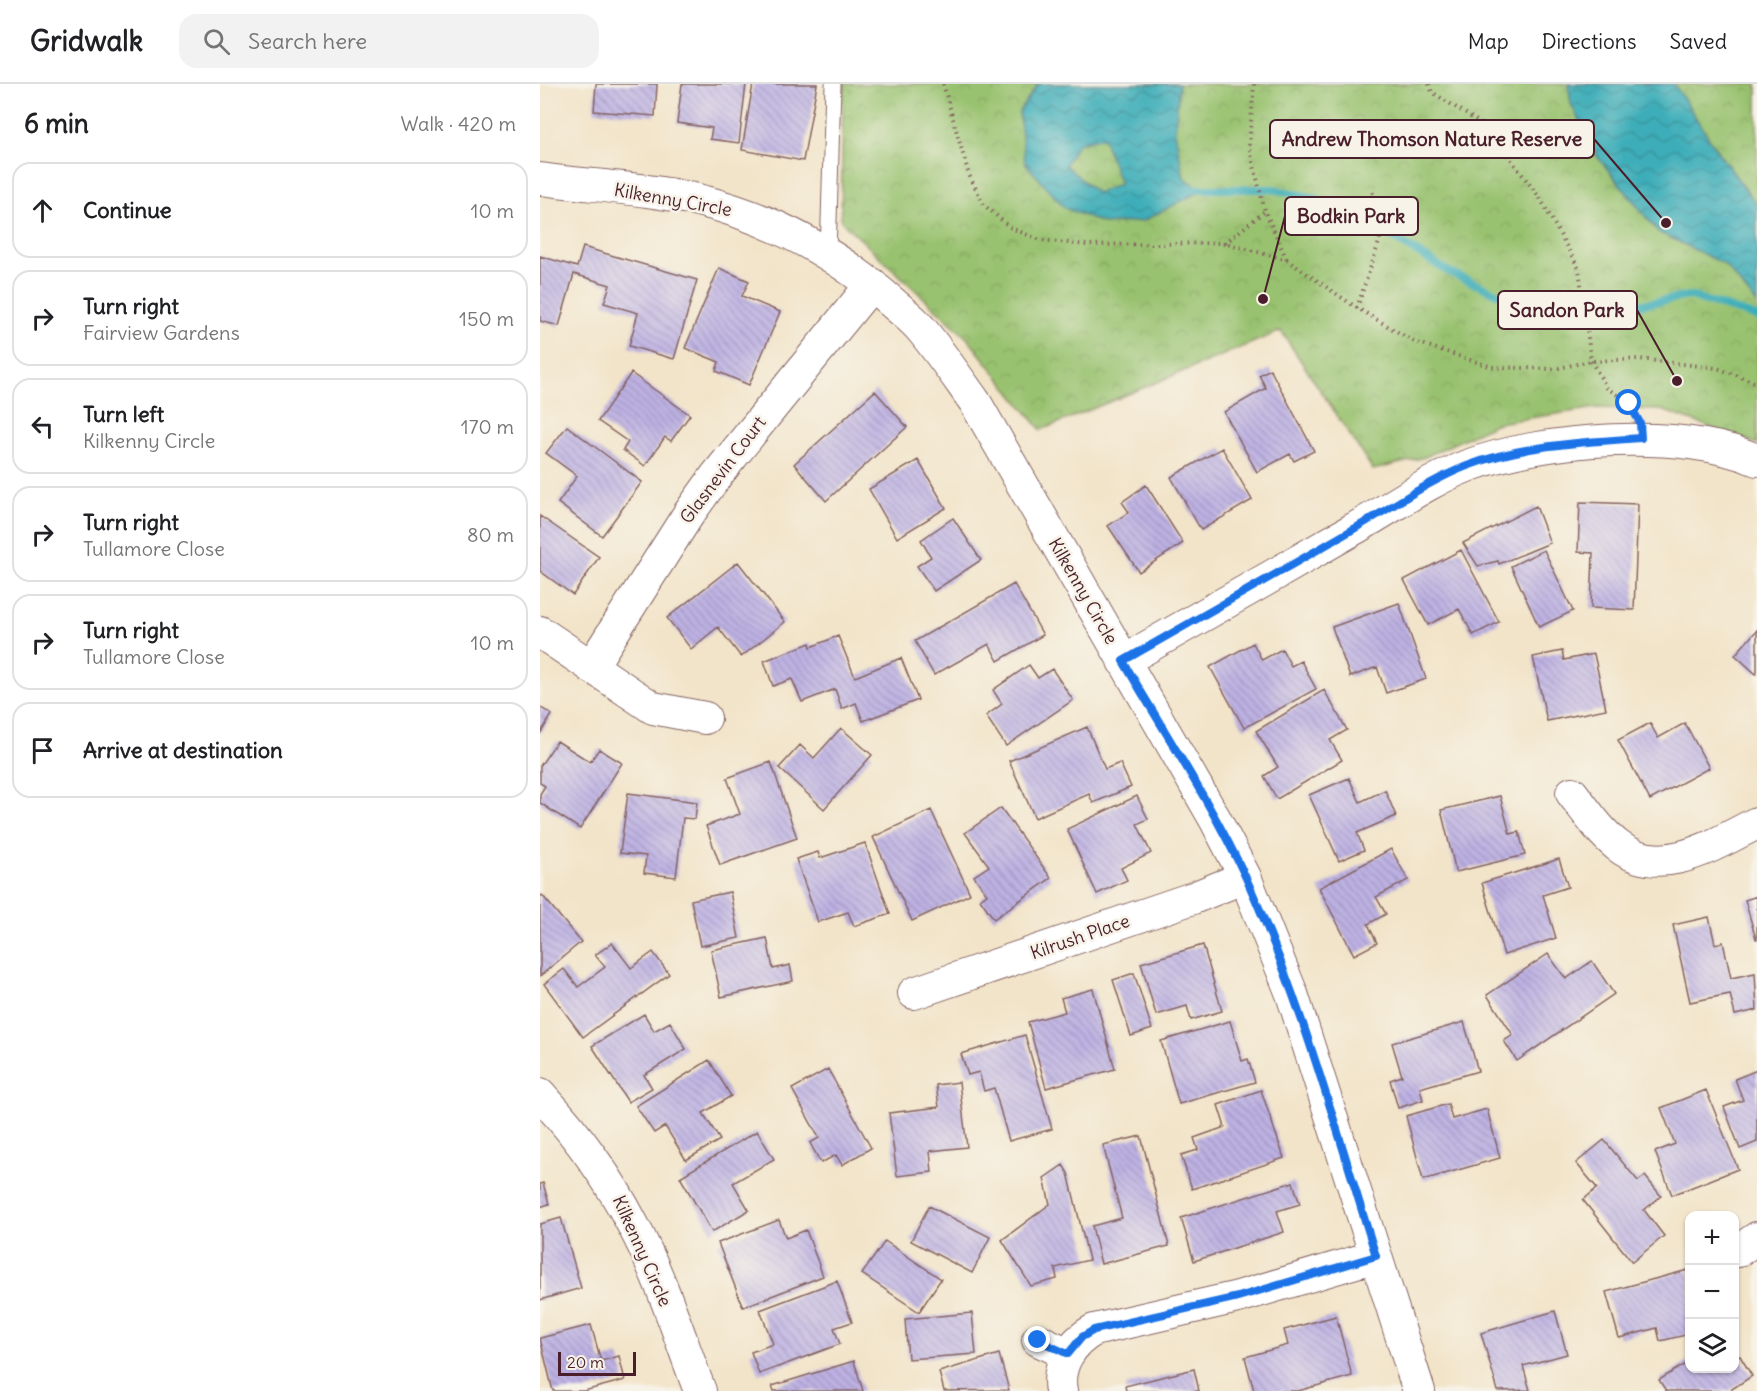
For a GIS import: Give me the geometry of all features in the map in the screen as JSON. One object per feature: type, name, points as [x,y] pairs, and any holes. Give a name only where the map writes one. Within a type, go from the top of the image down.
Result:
[{"type":"street","name":"Kilkenny Circle","points":[[540,179],[666,195],[713,204],[747,214],[790,233],[872,284],[919,327],[975,402],[1215,819],[1245,877],[1292,994],[1419,1391]]},
{"type":"street","name":"Glasnevin Court","points":[[591,668],[705,491],[872,284]]},
{"type":"street","points":[[1123,661],[1369,521],[1429,483],[1467,466],[1501,456],[1556,446],[1641,438],[1706,446],[1757,460]]},
{"type":"street","points":[[540,632],[653,708],[705,718]]},
{"type":"street","points":[[1572,793],[1617,846],[1635,856],[1650,860],[1688,855],[1757,823]]},
{"type":"street","name":"Kilrush Place","points":[[914,993],[1193,898],[1245,877]]},
{"type":"street","name":"Kilkenny Circle","points":[[540,1094],[613,1189],[634,1227],[700,1391]]},
{"type":"street","points":[[1061,1391],[1061,1369],[1068,1354],[1082,1337],[1094,1330],[1238,1297],[1376,1256]]},
{"type":"street","points":[[1038,1340],[1068,1354]]},
{"type":"lane","points":[[828,255],[833,84]]},
{"type":"path","points":[[943,84],[969,176],[984,205],[1011,228],[1040,240],[1087,245],[1225,243],[1287,260],[1358,308],[1413,341],[1492,367],[1554,369],[1591,361],[1639,359],[1717,368],[1757,383]]},
{"type":"path","points":[[1254,84],[1249,146],[1265,211],[1287,260]]},
{"type":"path","points":[[1429,84],[1432,92],[1486,127],[1540,198],[1579,269],[1591,361],[1607,388],[1629,403],[1640,423],[1641,438]]},
{"type":"path","points":[[1358,308],[1379,242],[1383,221],[1372,191]]},
{"type":"path","points":[[1225,243],[1265,211]]},
{"type":"green space","points":[[843,84],[1757,84],[1757,444],[1662,410],[1596,408],[1497,423],[1425,457],[1373,470],[1281,331],[1041,430],[967,338],[841,221]]},
{"type":"water","points":[[1038,84],[1179,84],[1175,132],[1184,178],[1203,190],[1143,221],[1105,224],[1065,208],[1025,163],[1019,112]],"holes":[[[1103,137],[1120,184],[1097,193],[1065,165],[1078,143]]]},
{"type":"water","points":[[1568,84],[1674,84],[1718,152],[1757,205],[1757,304],[1724,264],[1658,232],[1597,156],[1571,104]]},
{"type":"building","points":[[596,84],[657,84],[655,116],[594,111]]},
{"type":"building","points":[[682,84],[746,84],[739,143],[710,139],[712,128],[677,123]]},
{"type":"building","points":[[753,84],[817,84],[803,161],[742,150]]},
{"type":"building","points":[[583,247],[697,280],[674,359],[629,346],[638,313],[604,303],[610,285],[574,274],[559,326],[540,321],[540,256],[577,267]]},
{"type":"building","points":[[719,268],[749,281],[742,296],[780,312],[749,385],[716,371],[719,362],[685,348]]},
{"type":"building","points":[[1270,369],[1314,451],[1294,461],[1290,454],[1257,472],[1224,412],[1266,388],[1259,375]]},
{"type":"building","points":[[631,373],[690,415],[671,441],[665,437],[645,466],[623,450],[628,442],[598,421]]},
{"type":"building","points":[[875,391],[907,427],[826,501],[794,464]]},
{"type":"building","points":[[567,426],[642,482],[602,536],[558,503],[577,476],[546,453]]},
{"type":"building","points":[[1222,448],[1252,500],[1201,530],[1171,477]]},
{"type":"building","points":[[918,460],[946,508],[897,538],[869,489]]},
{"type":"building","points":[[1146,485],[1183,543],[1139,572],[1108,526],[1129,512],[1122,502]]},
{"type":"building","points":[[1580,502],[1638,504],[1634,610],[1591,608],[1593,553],[1578,552]]},
{"type":"building","points":[[1536,506],[1550,543],[1499,564],[1498,561],[1478,566],[1463,543]]},
{"type":"building","points":[[540,516],[599,557],[573,595],[540,571]]},
{"type":"building","points":[[953,518],[981,560],[934,591],[917,566],[931,557],[921,540]]},
{"type":"building","points":[[1461,550],[1499,622],[1473,635],[1459,609],[1428,625],[1404,580]]},
{"type":"building","points":[[1544,550],[1573,611],[1539,627],[1511,566]]},
{"type":"building","points":[[738,562],[785,622],[741,657],[718,627],[691,649],[667,618]]},
{"type":"building","points":[[1014,584],[1043,635],[998,661],[989,644],[934,675],[915,641]]},
{"type":"building","points":[[1399,603],[1426,679],[1386,693],[1377,667],[1350,677],[1332,627]]},
{"type":"building","points":[[1757,630],[1757,672],[1756,674],[1735,655]]},
{"type":"building","points":[[838,636],[855,677],[901,658],[918,700],[863,721],[856,703],[842,709],[835,689],[802,702],[792,679],[773,686],[764,661],[810,643],[811,647]]},
{"type":"building","points":[[1253,643],[1262,660],[1282,649],[1291,666],[1301,661],[1316,689],[1244,728],[1210,667]]},
{"type":"building","points":[[1562,651],[1564,660],[1594,654],[1606,709],[1547,721],[1533,657]]},
{"type":"building","points":[[1029,665],[1038,678],[1052,669],[1073,700],[1006,746],[986,716],[1002,704],[993,690]]},
{"type":"building","points":[[1324,690],[1347,730],[1330,740],[1342,760],[1277,799],[1264,776],[1278,767],[1256,731]]},
{"type":"building","points":[[540,707],[552,715],[540,734]]},
{"type":"building","points":[[1650,723],[1658,738],[1685,723],[1709,768],[1650,800],[1618,740]]},
{"type":"building","points":[[1087,727],[1105,769],[1120,763],[1131,787],[1093,803],[1089,794],[1035,818],[1009,761]]},
{"type":"building","points":[[841,728],[872,755],[824,809],[779,768],[800,745],[814,758]]},
{"type":"building","points":[[557,741],[590,762],[599,749],[622,763],[580,829],[540,803],[540,794],[545,786],[540,783],[540,766]]},
{"type":"building","points":[[771,762],[797,838],[720,865],[706,826],[740,814],[727,778]]},
{"type":"building","points":[[1349,778],[1360,802],[1385,790],[1396,816],[1357,833],[1364,850],[1339,861],[1309,795]]},
{"type":"building","points":[[628,793],[697,802],[695,819],[683,818],[676,877],[644,873],[646,856],[620,853]]},
{"type":"building","points":[[1137,796],[1148,819],[1137,824],[1151,853],[1121,868],[1127,880],[1097,894],[1067,829]]},
{"type":"building","points":[[1500,796],[1510,834],[1519,832],[1525,855],[1456,872],[1441,810]]},
{"type":"building","points":[[1001,808],[1051,878],[994,919],[980,899],[987,894],[974,876],[989,866],[965,833]]},
{"type":"building","points":[[931,810],[970,894],[912,921],[873,837]]},
{"type":"building","points":[[865,843],[890,914],[854,926],[848,912],[818,922],[796,859],[818,852],[820,858]]},
{"type":"building","points":[[1391,849],[1408,880],[1376,897],[1386,914],[1368,924],[1377,943],[1354,955],[1319,888]]},
{"type":"building","points":[[1559,859],[1568,887],[1543,895],[1556,938],[1504,955],[1482,883]]},
{"type":"building","points":[[730,892],[739,938],[700,946],[691,900]]},
{"type":"building","points":[[542,895],[581,942],[540,976],[540,897]]},
{"type":"building","points":[[1757,896],[1757,939],[1756,939],[1745,900]]},
{"type":"building","points":[[1709,917],[1715,944],[1723,942],[1731,978],[1755,973],[1757,1010],[1735,1015],[1730,994],[1690,1002],[1673,925]]},
{"type":"building","points":[[767,938],[773,969],[790,965],[793,981],[721,997],[711,950]]},
{"type":"building","points":[[612,943],[631,968],[653,952],[669,974],[583,1037],[544,984],[564,969],[578,987],[605,967],[595,955]]},
{"type":"building","points":[[1203,945],[1222,1011],[1191,1020],[1187,1006],[1156,1015],[1141,963]]},
{"type":"building","points":[[1548,954],[1566,979],[1592,961],[1614,994],[1517,1061],[1504,1041],[1513,1035],[1487,995]]},
{"type":"building","points":[[1134,973],[1152,1029],[1131,1036],[1113,980]]},
{"type":"building","points":[[1093,989],[1115,1069],[1046,1088],[1028,1022],[1065,1012],[1061,998]]},
{"type":"building","points":[[644,1014],[654,1031],[670,1022],[686,1049],[644,1075],[652,1088],[628,1102],[592,1046]]},
{"type":"building","points":[[1230,1021],[1242,1061],[1248,1059],[1255,1082],[1179,1104],[1161,1041]]},
{"type":"building","points":[[1464,1022],[1478,1071],[1420,1088],[1423,1100],[1398,1108],[1390,1080],[1402,1076],[1392,1043]]},
{"type":"building","points":[[1025,1035],[1052,1129],[1009,1141],[994,1088],[984,1091],[979,1072],[968,1075],[961,1054]]},
{"type":"building","points":[[709,1060],[731,1096],[703,1113],[720,1140],[686,1160],[665,1126],[654,1133],[636,1106]]},
{"type":"building","points":[[828,1069],[871,1148],[842,1165],[836,1155],[821,1163],[810,1143],[819,1138],[792,1089]]},
{"type":"building","points":[[1757,1070],[1757,1142],[1740,1149],[1724,1107],[1743,1100],[1735,1079]]},
{"type":"building","points":[[959,1082],[967,1147],[930,1151],[932,1172],[897,1176],[889,1113],[939,1107],[936,1085]]},
{"type":"building","points":[[1261,1090],[1284,1158],[1192,1189],[1181,1155],[1198,1150],[1194,1138],[1225,1127],[1218,1105]]},
{"type":"building","points":[[1706,1090],[1738,1169],[1672,1195],[1655,1152],[1675,1144],[1661,1108]]},
{"type":"building","points":[[1448,1104],[1452,1119],[1487,1109],[1500,1158],[1423,1180],[1406,1116]]},
{"type":"building","points":[[757,1131],[774,1159],[733,1183],[749,1210],[712,1232],[680,1177]]},
{"type":"building","points":[[1141,1136],[1169,1246],[1101,1264],[1092,1226],[1122,1218],[1103,1145]]},
{"type":"building","points":[[1604,1140],[1638,1181],[1645,1176],[1661,1196],[1644,1210],[1664,1236],[1632,1262],[1583,1200],[1597,1188],[1576,1163]]},
{"type":"building","points":[[1063,1165],[1068,1173],[1089,1260],[1055,1268],[1057,1279],[1031,1286],[1002,1240],[1050,1204],[1044,1178]]},
{"type":"building","points":[[1293,1182],[1300,1204],[1277,1211],[1284,1232],[1194,1261],[1181,1218]]},
{"type":"building","points":[[543,1183],[549,1204],[540,1207],[540,1184]]},
{"type":"building","points":[[929,1206],[990,1237],[972,1273],[911,1241]]},
{"type":"building","points":[[561,1218],[581,1288],[540,1300],[540,1224]]},
{"type":"building","points":[[779,1220],[786,1238],[806,1230],[823,1276],[743,1307],[718,1243]]},
{"type":"building","points":[[885,1241],[941,1279],[919,1312],[862,1274]]},
{"type":"building","points":[[1685,1271],[1685,1335],[1660,1341],[1657,1328],[1619,1338],[1606,1292]]},
{"type":"building","points":[[837,1281],[852,1322],[834,1328],[840,1344],[759,1374],[751,1352],[773,1344],[760,1310]]},
{"type":"building","points":[[1555,1311],[1567,1354],[1523,1366],[1530,1390],[1498,1391],[1481,1333]]},
{"type":"building","points":[[972,1313],[976,1354],[908,1359],[905,1319]]},
{"type":"building","points":[[1336,1316],[1352,1376],[1298,1391],[1254,1391],[1245,1357],[1288,1345],[1284,1330]]},
{"type":"building","points":[[591,1325],[601,1361],[619,1356],[625,1380],[584,1391],[553,1391],[540,1338]]},
{"type":"building","points":[[999,1354],[1009,1390],[944,1391],[939,1372]]},
{"type":"building","points":[[1739,1356],[1752,1376],[1729,1391],[1666,1391],[1659,1380],[1685,1364],[1685,1373],[1739,1373]]},
{"type":"building","points":[[854,1361],[863,1391],[774,1391],[772,1386]]},
{"type":"building","points":[[1194,1369],[1199,1391],[1126,1391],[1125,1386]]},
{"type":"waterway","points":[[1194,189],[1273,189],[1314,198],[1377,228],[1449,272],[1532,309],[1637,305],[1690,296],[1757,317]]},
{"type":"place","name":"Andrew Thomson Nature Reserve","points":[[1666,223]]},
{"type":"place","name":"Bodkin Park","points":[[1263,299]]},
{"type":"place","name":"Sandon Park","points":[[1677,381]]},
{"type":"route","points":[[1038,1340],[1068,1354],[1082,1337],[1105,1326],[1238,1297],[1376,1256],[1292,994],[1245,877],[1215,819],[1123,661],[1369,521],[1429,483],[1467,466],[1501,456],[1556,446],[1641,438],[1640,423],[1629,403]]}]
